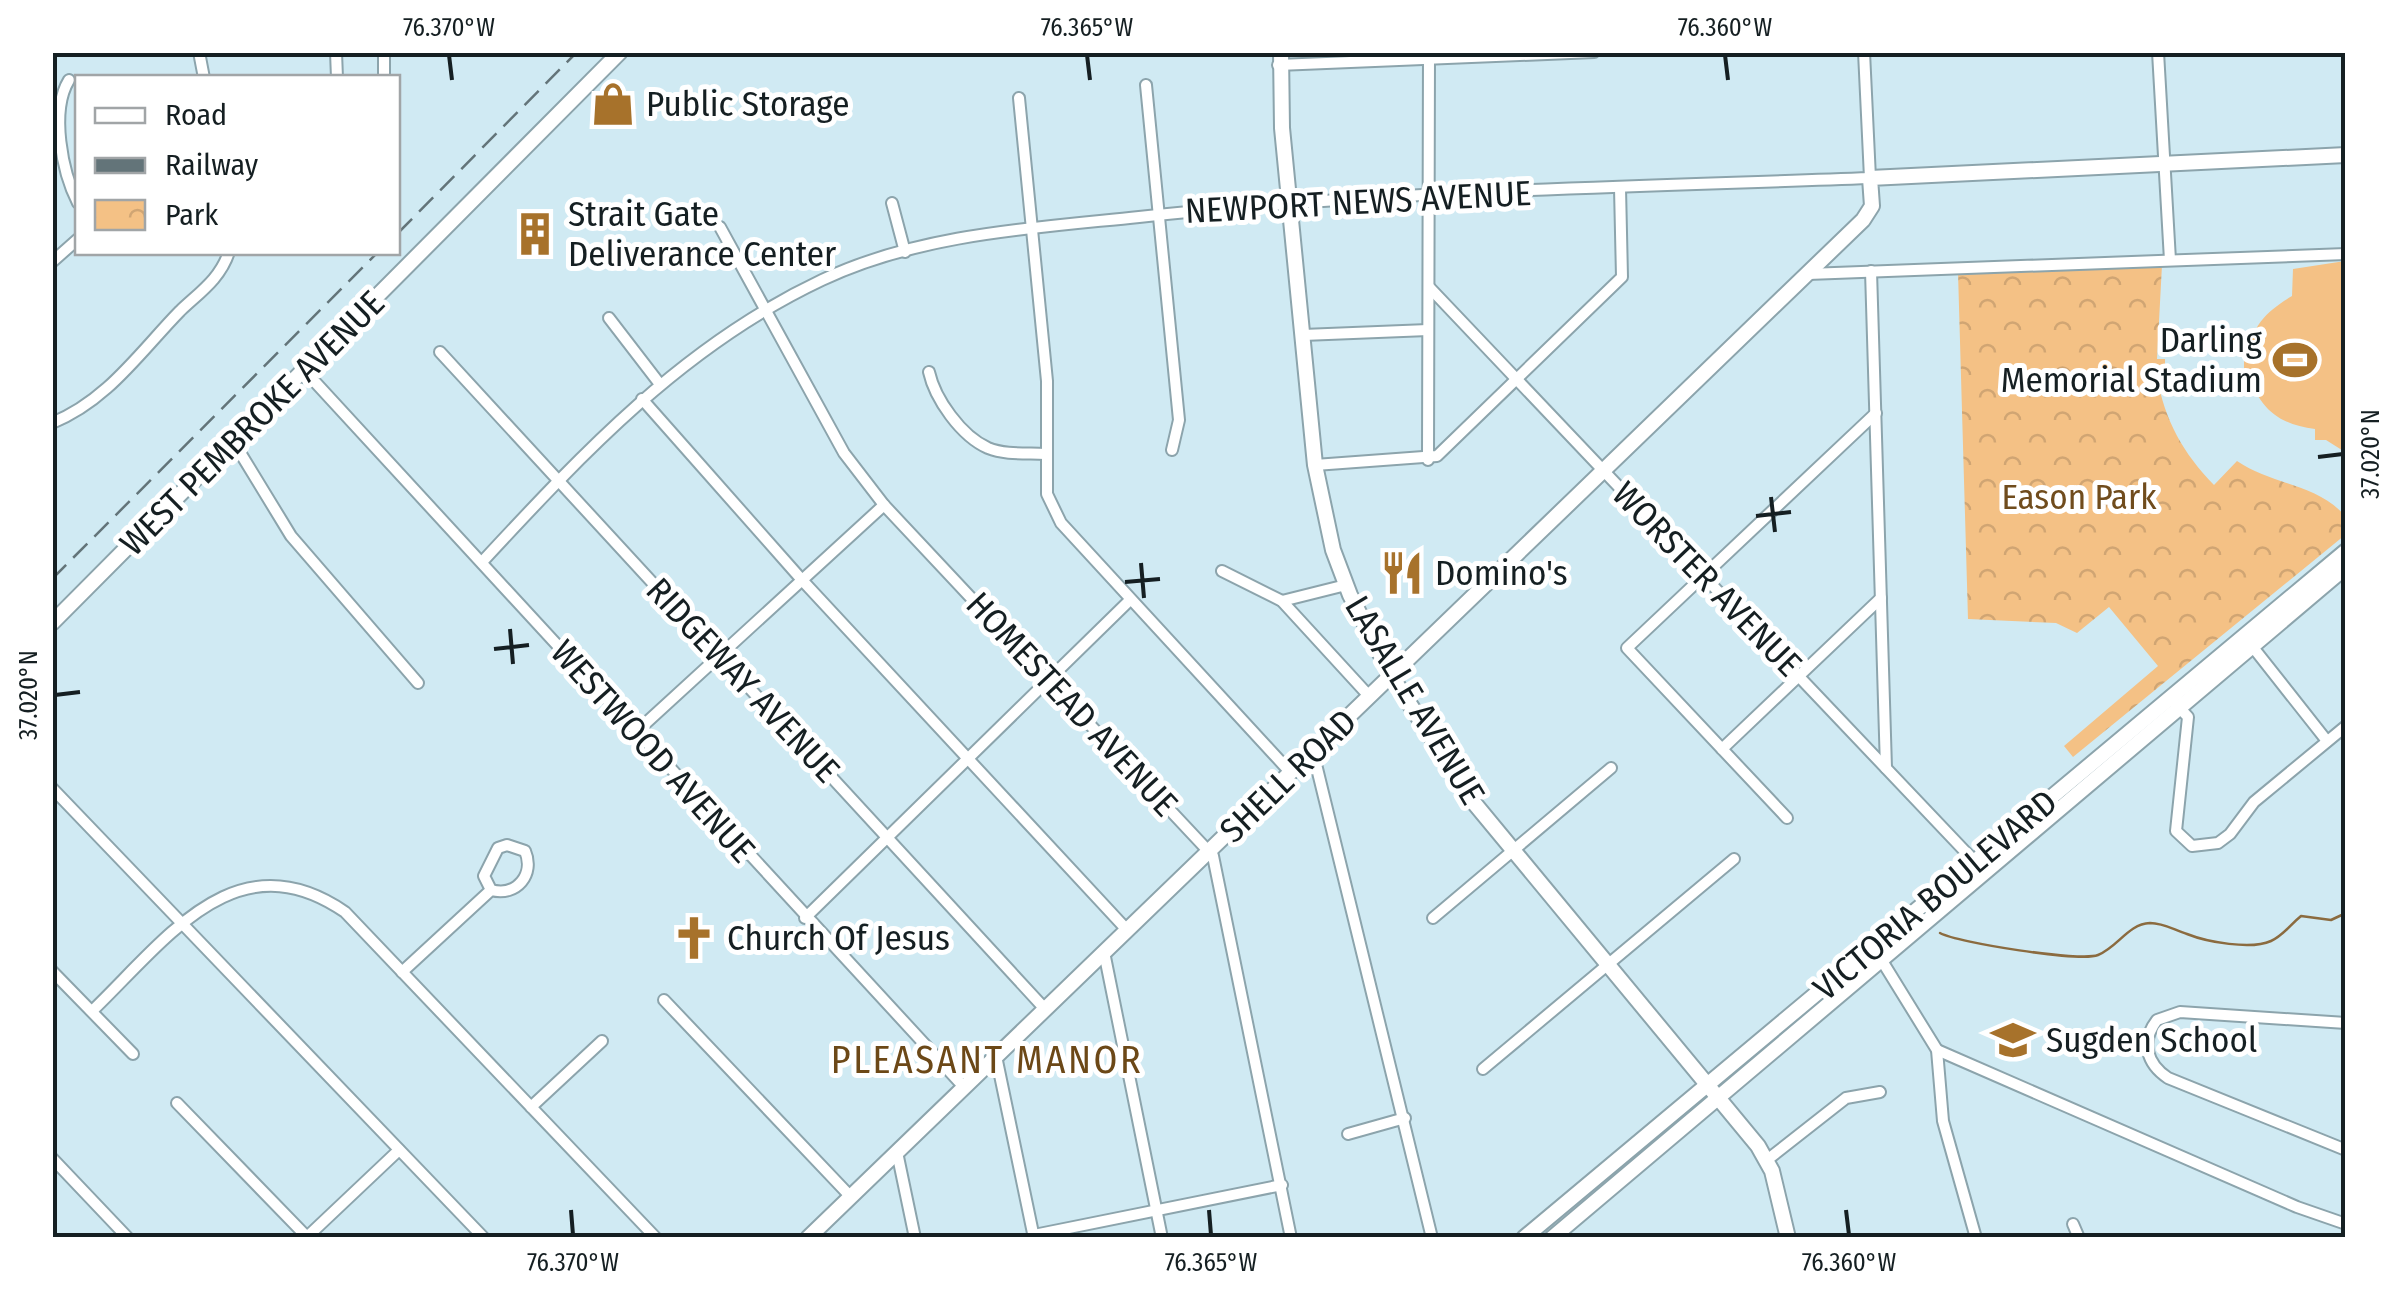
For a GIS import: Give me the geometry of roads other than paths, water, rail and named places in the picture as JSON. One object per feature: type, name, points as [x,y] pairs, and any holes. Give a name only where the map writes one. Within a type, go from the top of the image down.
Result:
[{"type":"main road","name":"WEST PEMBROKE AVENUE","points":[[52,623],[620,52]]},
{"type":"main road","name":"LASALLE AVENUE","points":[[1277,56],[1316,465],[1323,511],[1346,584],[1392,676],[1452,772],[1767,1160],[1788,1238]]},
{"type":"main road","name":"NEWPORT NEWS AVENUE","points":[[1870,178],[2346,155]]},
{"type":"main road","name":"SHELL ROAD","points":[[808,1238],[1808,274],[1870,210],[1870,178]]},
{"type":"main road","name":"VICTORIA BOULEVARD","points":[[1552,1238],[1882,961],[1980,867],[2175,703],[2346,551]]},
{"type":"main road","name":"VICTORIA BOULEVARD","points":[[2175,703],[2252,646],[2346,567]]},
{"type":"main road","name":"VICTORIA BOULEVARD","points":[[1524,1238],[1872,946],[1980,867]]},
{"type":"street","points":[[1277,56],[1594,52]]},
{"type":"street","points":[[1864,52],[1870,178]]},
{"type":"street","points":[[2158,52],[2170,260]]},
{"type":"street","points":[[1428,460],[1430,56]]},
{"type":"street","points":[[69,80],[60,105],[64,165],[75,195]]},
{"type":"street","points":[[1146,85],[1179,420],[1172,450]]},
{"type":"street","points":[[1019,98],[1047,380],[1048,494],[1061,523],[1291,773]]},
{"type":"street","name":"NEWPORT NEWS AVENUE","points":[[482,562],[558,480],[659,382],[764,310],[824,280],[905,252],[1032,228],[1289,203],[1870,178]]},
{"type":"street","points":[[1316,465],[1428,460],[1437,456],[1622,277],[1620,188]]},
{"type":"street","points":[[892,203],[905,252]]},
{"type":"street","name":"HOMESTEAD AVENUE","points":[[720,227],[844,453],[884,505],[1210,851],[1219,871],[1292,1238]]},
{"type":"street","points":[[52,262],[75,242]]},
{"type":"street","points":[[1808,274],[2346,254]]},
{"type":"street","points":[[52,423],[96,397],[132,366],[219,275],[228,255]]},
{"type":"street","points":[[1871,271],[1886,769]]},
{"type":"street","name":"WORSTER AVENUE","points":[[1428,287],[1980,867]]},
{"type":"street","points":[[609,318],[659,382]]},
{"type":"street","points":[[1303,336],[1428,330]]},
{"type":"street","name":"RIDGEWAY AVENUE","points":[[440,352],[1044,1009]]},
{"type":"street","name":"WESTWOOD AVENUE","points":[[304,370],[964,1087]]},
{"type":"street","points":[[928,372],[938,400],[977,441],[1003,452],[1045,454]]},
{"type":"street","points":[[642,399],[802,580],[1128,930]]},
{"type":"street","points":[[1786,818],[1627,648],[1876,413]]},
{"type":"street","points":[[234,441],[291,536],[418,683]]},
{"type":"street","points":[[635,733],[884,505]]},
{"type":"street","points":[[1222,571],[1282,601],[1370,697]]},
{"type":"street","points":[[1282,601],[1346,584]]},
{"type":"street","points":[[1722,750],[1881,598]]},
{"type":"street","points":[[806,918],[1130,600]]},
{"type":"street","points":[[2252,646],[2327,741]]},
{"type":"street","points":[[2175,703],[2188,717],[2176,831],[2192,846],[2218,843],[2254,802],[2346,726]]},
{"type":"street","points":[[1314,752],[1406,1118],[1432,1238]]},
{"type":"street","points":[[1433,918],[1612,768]]},
{"type":"street","points":[[52,788],[484,1238]]},
{"type":"street","points":[[507,844],[525,850],[531,863],[527,876],[515,888],[501,893],[491,890],[484,876],[489,857],[507,844]]},
{"type":"street","points":[[1483,1069],[1734,858]]},
{"type":"street","points":[[92,1011],[209,902],[238,888],[268,882],[300,888],[345,912],[656,1238]]},
{"type":"street","points":[[402,972],[491,890]]},
{"type":"street","points":[[1872,946],[1937,1050],[1943,1122],[1976,1238]]},
{"type":"street","points":[[1104,952],[1162,1238]]},
{"type":"street","points":[[52,971],[132,1054]]},
{"type":"street","points":[[664,1000],[851,1197]]},
{"type":"street","points":[[2346,1024],[2180,1012],[2157,1020],[2148,1038],[2151,1063],[2168,1078],[2346,1150]]},
{"type":"street","points":[[532,1108],[602,1041]]},
{"type":"street","points":[[1937,1050],[2297,1208],[2346,1224]]},
{"type":"street","points":[[996,1056],[1034,1236],[1282,1184]]},
{"type":"street","points":[[1767,1160],[1846,1098],[1880,1092]]},
{"type":"street","points":[[177,1103],[308,1237],[399,1150]]},
{"type":"street","points":[[1348,1134],[1406,1118]]},
{"type":"street","points":[[898,1152],[915,1238]]},
{"type":"street","points":[[52,1158],[128,1238]]},
{"type":"street","points":[[2073,1224],[2079,1238]]},
{"type":"waterway","points":[[1940,933],[2019,950],[2087,956],[2105,951],[2142,924],[2164,925],[2206,940],[2252,945],[2275,939],[2301,916],[2331,920],[2346,913]]},
{"type":"railway","points":[[400,231],[577,52]]},
{"type":"railway","points":[[52,579],[375,255]]},
{"type":"place","name":"Public Storage","points":[[613,104]]},
{"type":"place","name":"Strait Gate Deliverance Center","points":[[535,234]]},
{"type":"place","name":"Darling Memorial Stadium","points":[[2295,360]]},
{"type":"place","name":"Domino's","points":[[1402,573]]},
{"type":"place","name":"Church Of Jesus","points":[[694,938]]},
{"type":"place","name":"Sugden School","points":[[2013,1040]]},
{"type":"district","name":"PLEASANT MANOR","points":[[987,1060]]},
{"type":"park label","name":"Eason Park","points":[[2079,497]]}]
